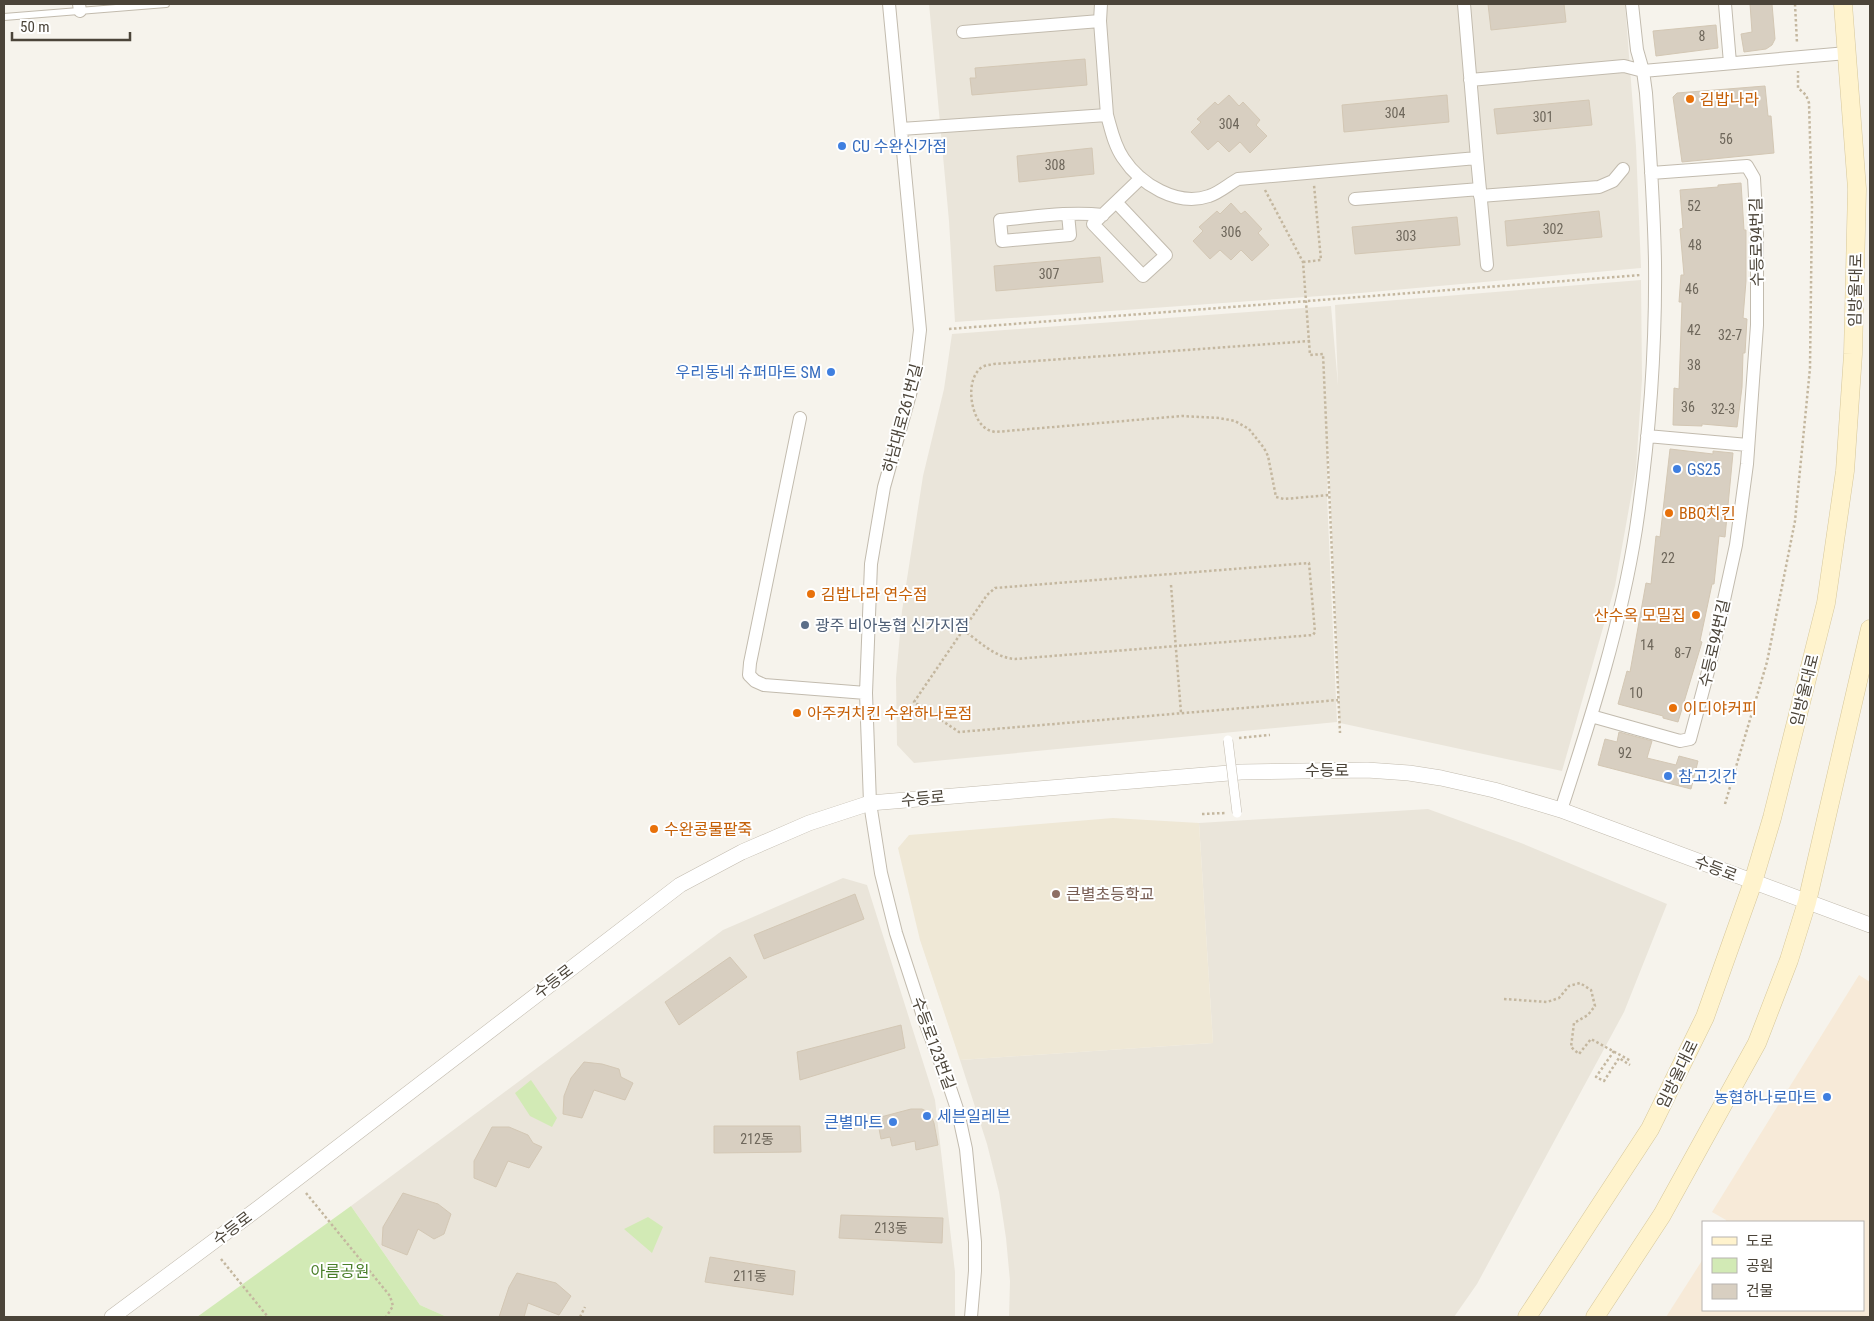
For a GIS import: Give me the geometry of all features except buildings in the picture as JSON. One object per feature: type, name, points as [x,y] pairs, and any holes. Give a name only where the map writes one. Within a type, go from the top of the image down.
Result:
[{"type":"main road","name":"임방울대로","points":[[1527,1317],[1650,1129],[1705,1017],[1753,882],[1780,790],[1826,603],[1845,471],[1854,354],[1857,189],[1843,4]]},
{"type":"main road","points":[[1595,1317],[1662,1215],[1757,1043],[1789,960],[1807,902],[1870,629]]},
{"type":"street","name":"하남대로261번길","points":[[870,803],[866,693],[868,597],[874,537],[890,460],[914,380],[920,336],[889,4]]},
{"type":"street","points":[[1101,4],[1100,21],[1107,115],[1112,136],[1122,158],[1141,178],[1162,191],[1193,199],[1209,196],[1238,179],[1477,158]]},
{"type":"street","points":[[1464,4],[1488,265]]},
{"type":"street","points":[[1562,810],[1591,716],[1618,615],[1636,530],[1647,436],[1653,352],[1655,274],[1646,93],[1643,71],[1637,50],[1632,4]]},
{"type":"street","points":[[1725,4],[1730,63]]},
{"type":"street","points":[[963,32],[1100,21]]},
{"type":"street","points":[[1470,80],[1624,66],[1643,71],[1847,53]]},
{"type":"street","points":[[901,129],[1107,115]]},
{"type":"street","name":"수등로94번길","points":[[1591,716],[1680,741],[1690,738],[1710,664],[1736,546],[1748,445],[1757,325],[1757,234],[1754,178],[1747,166],[1651,173]]},
{"type":"street","points":[[1355,199],[1599,187],[1606,186],[1613,181],[1623,169]]},
{"type":"street","points":[[1116,202],[1166,255],[1143,276],[1094,224],[1116,202],[1141,178]]},
{"type":"street","points":[[1068,214],[1070,235],[1002,241],[1000,220],[1068,214],[1084,213],[1103,215]]},
{"type":"street","points":[[800,418],[749,675],[755,681],[764,685],[866,693]]},
{"type":"street","points":[[1647,436],[1748,445]]},
{"type":"street","points":[[1228,740],[1237,813]]},
{"type":"street","name":"수등로","points":[[112,1317],[260,1207],[680,886],[742,852],[792,830],[870,803],[1241,772],[1367,770],[1409,773],[1494,790],[1562,810],[1870,925]]},
{"type":"street","name":"수등로123번길","points":[[870,803],[882,873],[896,933],[925,1022],[949,1084],[958,1112],[966,1149],[975,1242],[975,1272],[971,1317]]},
{"type":"lane","points":[[4,17],[79,7],[166,4]]},
{"type":"path","points":[[1724,804],[1767,662],[1795,521],[1810,368],[1812,206],[1809,103],[1806,95],[1798,88]]},
{"type":"path","points":[[1303,262],[1321,260],[1313,172]]},
{"type":"path","points":[[1258,177],[1303,262],[1310,354],[1323,354],[1340,733]]},
{"type":"path","points":[[950,329],[1655,274]]},
{"type":"path","points":[[1310,341],[994,364],[985,366],[975,376],[972,382],[972,400],[981,423],[989,430],[995,432],[1182,416],[1235,421],[1249,429],[1264,448],[1268,456],[1276,497],[1284,499],[1329,495]]},
{"type":"path","points":[[963,630],[994,652],[1007,658],[1313,635],[1315,632],[1310,563],[995,588],[987,595],[963,630],[914,702],[959,732],[1338,700]]},
{"type":"path","points":[[1171,585],[1181,713]]},
{"type":"path","points":[[1228,740],[1270,735]]},
{"type":"path","points":[[1202,814],[1237,813]]},
{"type":"path","points":[[1504,998],[1547,1002],[1559,998],[1569,986],[1580,983],[1591,990],[1595,1006],[1588,1015],[1574,1023],[1572,1047],[1579,1054],[1591,1039],[1632,1060]]},
{"type":"path","points":[[1614,1051],[1596,1077],[1604,1081],[1618,1058],[1630,1064]]},
{"type":"path","points":[[306,1193],[390,1296],[393,1306],[386,1317]]},
{"type":"path","points":[[221,1259],[268,1317]]},
{"type":"path","points":[[580,1317],[585,1307]]},
{"type":"shaded area","points":[[929,4],[1625,4],[1636,146],[1641,268],[1349,294],[955,322],[949,221]]},
{"type":"shaded area","points":[[1641,280],[1642,379],[1636,469],[1615,586],[1562,771],[1340,723],[1328,440],[1327,496],[1337,722],[914,763],[897,745],[896,678],[902,611],[923,476],[944,389],[952,334],[1331,306],[1338,385],[1335,305]]},
{"type":"shaded area","points":[[1428,809],[1521,843],[1667,904],[1624,1012],[1477,1284],[1454,1317],[1009,1317],[1010,1281],[999,1192],[987,1144],[960,1060],[1213,1043],[1199,823]]},
{"type":"shaded area","name":"큰별초등학교","points":[[1113,818],[1199,823],[1213,1043],[960,1060],[920,940],[898,848],[909,835]]},
{"type":"shaded area","points":[[843,878],[867,885],[935,1100],[955,1272],[955,1317],[447,1317],[420,1305],[351,1206],[723,930]]},
{"type":"shaded area","name":"농협하나로마트","points":[[1859,975],[1870,982],[1870,1317],[1666,1317],[1702,1261],[1702,1311],[1864,1311],[1864,1221],[1726,1221],[1712,1212]]},
{"type":"green space","points":[[531,1080],[557,1118],[552,1127],[530,1116],[515,1093]]},
{"type":"green space","name":"아름공원","points":[[351,1206],[420,1305],[447,1317],[197,1317]]},
{"type":"green space","points":[[648,1217],[663,1227],[652,1253],[624,1229]]},
{"type":"place","name":"김밥나라","points":[[1690,99]]},
{"type":"place","name":"CU 수완신가점","points":[[842,146]]},
{"type":"place","name":"우리동네 슈퍼마트 SM","points":[[831,372]]},
{"type":"place","name":"GS25","points":[[1677,469]]},
{"type":"place","name":"BBQ치킨","points":[[1669,513]]},
{"type":"place","name":"김밥나라 연수점","points":[[811,594]]},
{"type":"place","name":"산수옥 모밀집","points":[[1696,615]]},
{"type":"place","name":"광주 비아농협 신가지점","points":[[805,625]]},
{"type":"place","name":"이디야커피","points":[[1673,708]]},
{"type":"place","name":"아주커치킨 수완하나로점","points":[[797,713]]},
{"type":"place","name":"참고깃간","points":[[1668,776]]},
{"type":"place","name":"수완콩물팥죽","points":[[654,829]]},
{"type":"place","name":"큰별초등학교","points":[[1056,894]]},
{"type":"place","name":"농협하나로마트","points":[[1827,1097]]},
{"type":"place","name":"세븐일레븐","points":[[927,1116]]},
{"type":"place","name":"큰별마트","points":[[893,1122]]}]
